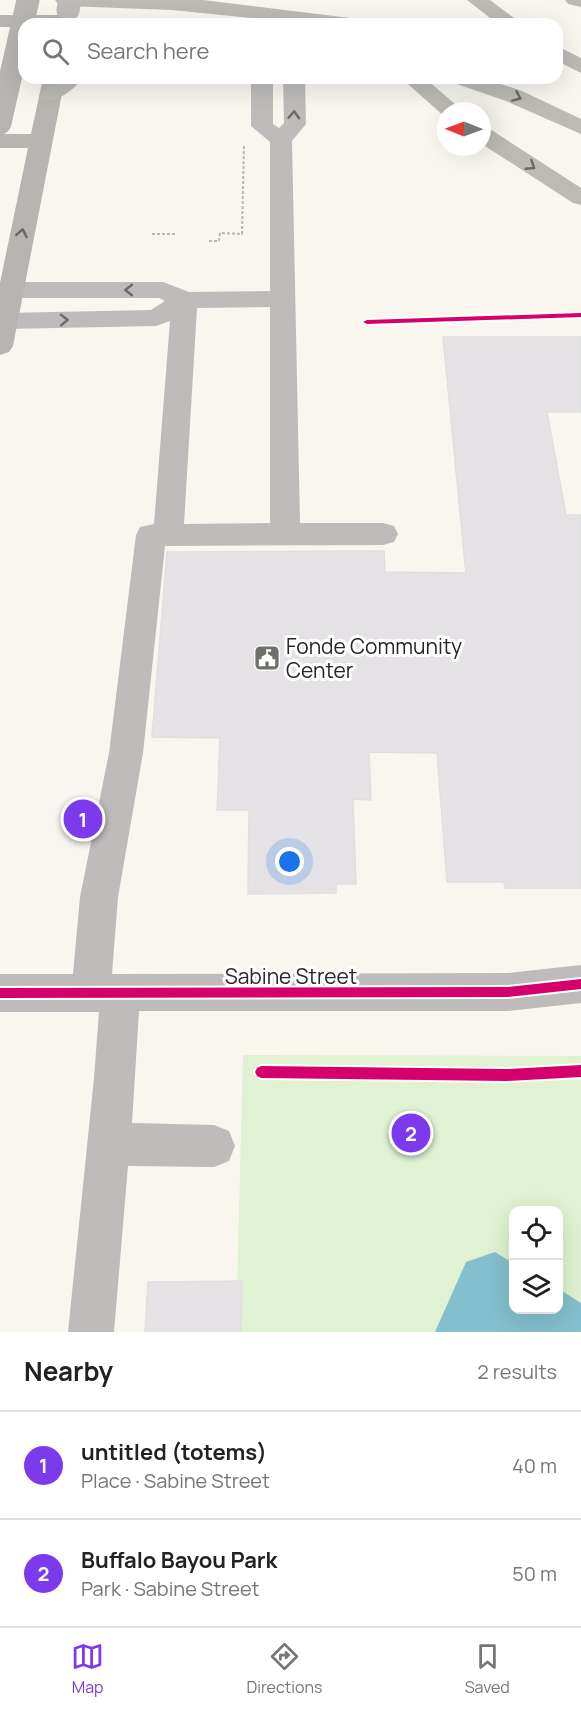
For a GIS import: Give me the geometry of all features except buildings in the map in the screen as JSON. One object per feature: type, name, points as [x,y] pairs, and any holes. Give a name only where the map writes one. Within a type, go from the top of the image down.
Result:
[{"type":"highway","points":[[70,13],[123,0],[204,5],[312,18]]},
{"type":"highway","points":[[330,0],[349,18]]},
{"type":"highway","points":[[477,0],[504,18]]},
{"type":"highway","points":[[575,0],[581,1]]},
{"type":"highway","points":[[563,48],[581,55]]},
{"type":"highway","points":[[563,56],[581,67]]},
{"type":"highway","points":[[419,84],[441,102]]},
{"type":"highway","points":[[479,84],[514,96],[581,127]]},
{"type":"highway","points":[[526,84],[581,115]]},
{"type":"highway","points":[[491,140],[581,198]]},
{"type":"main road","points":[[24,18],[28,0]]},
{"type":"main road","points":[[26,18],[70,13]]},
{"type":"main road","points":[[0,21],[18,19]]},
{"type":"main road","points":[[0,42],[18,44]]},
{"type":"main road","points":[[0,123],[18,44]]},
{"type":"main road","points":[[2,333],[52,87]]},
{"type":"main road","points":[[0,141],[40,141]]},
{"type":"street","points":[[262,84],[262,126],[281,140]]},
{"type":"street","points":[[285,535],[281,140],[295,124],[294,84]]},
{"type":"street","points":[[11,290],[163,290],[185,300],[282,299]]},
{"type":"street","points":[[2,333],[156,318],[185,300]]},
{"type":"street","points":[[168,535],[185,300]]},
{"type":"street","points":[[91,1332],[109,1144],[106,994],[99,897],[126,753],[151,535],[383,534]]},
{"type":"street","name":"Sabine Street","points":[[0,993],[508,992],[581,984]]},
{"type":"street","points":[[109,1144],[214,1146]]},
{"type":"path","points":[[209,241],[219,241],[220,233],[242,234],[244,140]]},
{"type":"path","points":[[152,234],[176,234]]},
{"type":"green space","points":[[243,1055],[581,1056],[581,1332],[236,1332]]},
{"type":"water","points":[[495,1252],[509,1261],[509,1314],[563,1314],[563,1292],[581,1303],[581,1332],[435,1332],[466,1262]]},
{"type":"cycle path","points":[[367,322],[581,315]]},
{"type":"cycle path","points":[[0,993],[508,992],[581,984]]},
{"type":"cycle path","points":[[261,1072],[506,1075],[581,1071]]},
{"type":"place","name":"Fonde Community Center","points":[[267,658]]},
{"type":"place","name":"untitled (totems)","points":[[83,819]]},
{"type":"place","name":"Buffalo Bayou Park","points":[[411,1133]]}]
